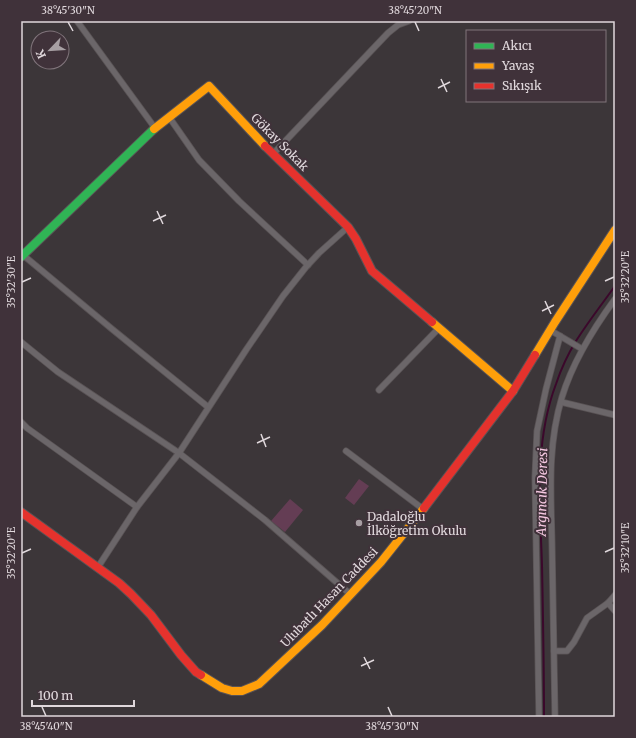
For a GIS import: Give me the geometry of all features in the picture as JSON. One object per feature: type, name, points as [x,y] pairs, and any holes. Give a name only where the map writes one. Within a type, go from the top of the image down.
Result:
[{"type":"street","points":[[77,21],[155,128]]},
{"type":"street","points":[[273,154],[388,33],[409,21]]},
{"type":"street","name":"Gökay Sokak","points":[[22,255],[155,128],[209,86],[273,154],[348,227],[356,239],[372,271],[513,391]]},
{"type":"street","points":[[169,117],[199,160],[239,201],[308,265]]},
{"type":"street","points":[[98,567],[137,507],[179,453],[279,301],[308,265],[348,227]]},
{"type":"street","name":"Ulubatlı Hasan Caddesi","points":[[21,512],[119,583],[143,605],[181,655],[196,672],[222,688],[232,691],[242,691],[259,684],[322,625],[381,562],[447,478],[513,391],[550,330],[615,230]]},
{"type":"street","points":[[22,255],[208,407]]},
{"type":"street","points":[[555,717],[550,471],[553,440],[560,402],[571,372],[582,349],[601,318],[615,299]]},
{"type":"street","points":[[379,390],[439,328]]},
{"type":"street","points":[[550,330],[582,349]]},
{"type":"street","points":[[539,717],[535,536],[535,469],[537,431],[560,336]]},
{"type":"street","points":[[21,342],[69,379],[179,453],[265,520],[350,594]]},
{"type":"street","points":[[560,402],[615,415]]},
{"type":"street","points":[[21,422],[27,428],[137,507]]},
{"type":"street","points":[[346,451],[422,509]]},
{"type":"street","points":[[554,651],[567,651],[574,642],[587,618],[608,603],[615,595]]},
{"type":"street","points":[[608,603],[615,611]]},
{"type":"shaded area","points":[[359,479],[369,486],[354,505],[345,498]]},
{"type":"shaded area","points":[[290,499],[303,510],[285,532],[271,521]]},
{"type":"waterway","name":"Argıncık Deresi","points":[[544,717],[540,497],[541,451],[544,428],[556,384],[567,356],[590,320],[615,286]]},
{"type":"traffic: fast","points":[[21,257],[154,129]]},
{"type":"traffic: slow","points":[[154,129],[209,86],[265,146]]},
{"type":"traffic: slow","points":[[535,355],[615,230]]},
{"type":"traffic: slow","points":[[432,322],[513,391]]},
{"type":"traffic: slow","points":[[201,675],[222,688],[232,691],[242,691],[259,684],[322,625],[381,562],[424,508]]},
{"type":"traffic: jam","points":[[265,146],[348,227],[356,239],[372,271],[432,322]]},
{"type":"traffic: jam","points":[[424,508],[513,391],[535,355]]},
{"type":"traffic: jam","points":[[21,512],[119,583],[151,615],[181,655],[196,672],[201,675]]},
{"type":"place","name":"Dadaloğlu İlköğretim Okulu","points":[[359,523]]}]
